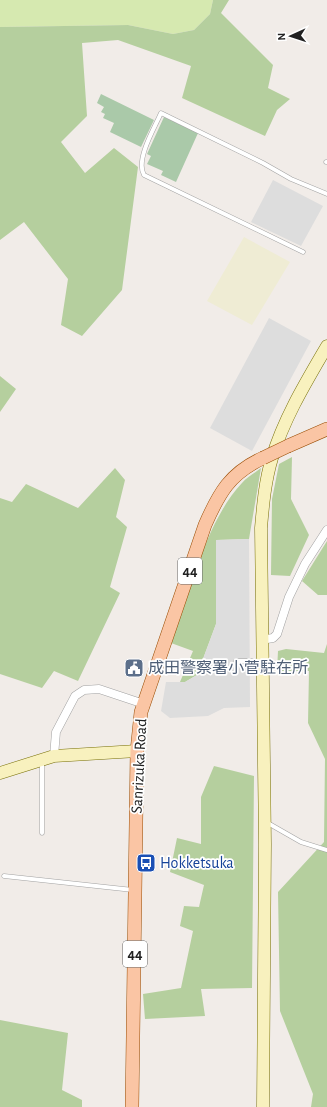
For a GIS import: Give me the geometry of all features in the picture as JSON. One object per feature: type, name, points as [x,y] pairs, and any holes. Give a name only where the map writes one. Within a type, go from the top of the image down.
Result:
[{"type":"main road","name":"Sanrizuka Road","points":[[132,1107],[137,751],[138,728],[144,704],[205,525],[212,509],[227,484],[249,464],[327,429]]},
{"type":"street","points":[[263,1107],[264,821],[260,528],[266,483],[272,459],[290,412],[327,346]]},
{"type":"street","points":[[261,640],[273,638],[277,634],[289,597],[305,564],[327,530]]},
{"type":"street","points":[[48,757],[56,732],[75,696],[84,690],[99,689],[144,704]]},
{"type":"street","points":[[0,773],[48,757],[137,751]]},
{"type":"lane","points":[[303,252],[144,175],[141,166],[145,149],[161,113],[263,163],[291,179],[327,194]]},
{"type":"lane","points":[[236,661],[262,661]]},
{"type":"lane","points":[[42,833],[48,757]]},
{"type":"lane","points":[[264,821],[284,834],[301,842],[327,850]]},
{"type":"lane","points":[[4,876],[136,891]]},
{"type":"shaded area","points":[[273,180],[323,206],[301,246],[251,222]]},
{"type":"shaded area","points":[[244,237],[290,262],[252,325],[207,301]]},
{"type":"shaded area","points":[[269,318],[311,341],[252,451],[210,428]]},
{"type":"shaded area","points":[[249,539],[250,707],[224,708],[208,716],[170,718],[161,711],[166,682],[185,682],[197,675],[216,624],[216,540]]},
{"type":"green space","points":[[0,0],[213,0],[210,14],[194,30],[173,34],[128,25],[0,27]]},
{"type":"green space","points":[[213,0],[229,0],[221,13],[273,65],[268,88],[290,99],[277,110],[265,136],[182,98],[191,66],[118,40],[82,43],[87,116],[61,142],[85,173],[114,148],[138,167],[122,290],[82,336],[61,325],[68,279],[24,222],[0,240],[0,27],[128,25],[173,34],[194,30],[210,14]]},
{"type":"green space","points":[[101,94],[154,120],[141,147],[110,132],[114,123],[103,118],[105,114],[101,112],[104,107],[97,103]]},
{"type":"green space","points":[[164,117],[198,133],[176,182],[161,175],[163,171],[147,164],[151,156],[147,154]]},
{"type":"green space","points":[[0,376],[16,389],[0,412]]},
{"type":"green space","points":[[292,457],[291,499],[309,535],[290,576],[271,575],[272,499],[279,464]]},
{"type":"green space","points":[[115,468],[125,480],[116,517],[127,527],[110,587],[120,593],[78,681],[54,671],[42,688],[0,674],[0,498],[12,502],[26,484],[78,508]]},
{"type":"green space","points":[[261,468],[249,539],[217,540],[216,624],[197,675],[185,682],[180,682],[193,651],[171,643],[208,537],[229,499],[244,481]]},
{"type":"green space","points":[[327,541],[327,595],[318,595],[302,581]]},
{"type":"green space","points":[[327,644],[327,1107],[311,1107],[313,1094],[280,1011],[278,892],[324,842],[325,759],[308,723],[309,671],[277,671],[278,651],[286,649],[324,653]]},
{"type":"green space","points":[[214,766],[254,776],[252,988],[201,989],[205,1016],[145,1019],[143,994],[181,988],[193,931],[180,926],[184,906],[199,907],[204,885],[170,872],[177,838],[201,844],[201,797]]},
{"type":"green space","points":[[0,1020],[68,1033],[62,1090],[82,1100],[82,1107],[0,1107]]},
{"type":"place","name":"成田警察署小菅駐在所","points":[[134,668]]},
{"type":"place","name":"Hokketsuka","points":[[146,863]]}]
